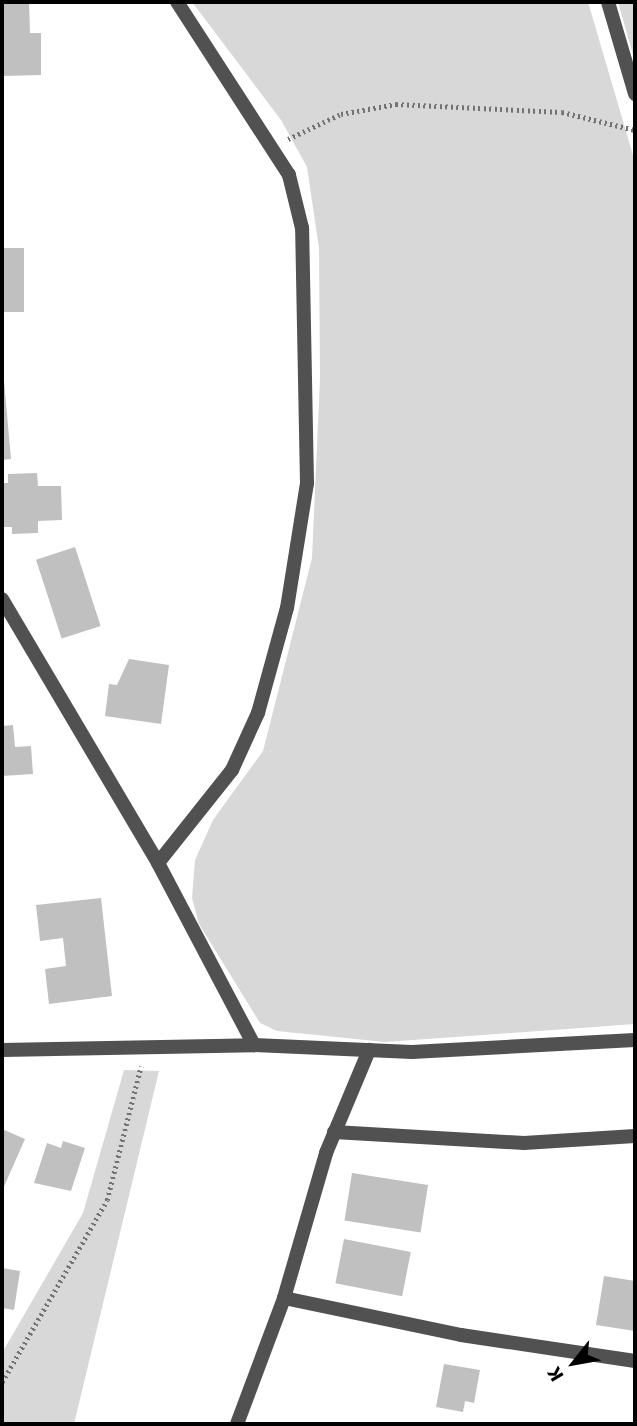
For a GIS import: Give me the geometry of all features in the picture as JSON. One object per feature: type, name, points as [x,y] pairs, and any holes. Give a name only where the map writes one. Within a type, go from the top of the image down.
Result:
[{"type":"street","points":[[158,863],[232,770],[258,713],[287,608],[307,483],[302,228],[274,145],[177,2]]},
{"type":"street","points":[[608,2],[635,94]]},
{"type":"street","points":[[2,600],[158,863],[254,1045]]},
{"type":"street","points":[[2,1050],[147,1045],[254,1045],[369,1050],[584,1047],[635,1040]]},
{"type":"street","points":[[237,1424],[284,1298],[334,1132],[369,1050]]},
{"type":"street","points":[[334,1132],[524,1143],[635,1136]]},
{"type":"street","points":[[284,1298],[461,1335],[635,1361]]},
{"type":"path","points":[[274,145],[341,114],[396,104],[562,112],[635,130]]},
{"type":"path","points":[[2,1382],[107,1200],[147,1045]]},
{"type":"shaded area","points":[[192,2],[588,2],[635,162],[635,1024],[385,1042],[277,1031],[260,1023],[199,924],[192,898],[195,860],[213,820],[263,751],[312,558],[320,379],[319,248],[307,167],[281,120]]},
{"type":"shaded area","points":[[618,2],[635,2],[635,62]]},
{"type":"shaded area","points":[[124,1070],[159,1071],[74,1424],[2,1424],[2,1353],[83,1213]]},
{"type":"building","points":[[2,2],[29,2],[30,33],[41,33],[41,75],[2,76]]},
{"type":"building","points":[[2,248],[24,248],[24,312],[2,312]]},
{"type":"building","points":[[2,358],[11,459],[2,460]]},
{"type":"building","points":[[37,473],[38,486],[61,486],[62,520],[38,521],[38,533],[12,534],[12,527],[2,527],[2,483],[8,483],[8,474]]},
{"type":"building","points":[[75,547],[101,626],[62,639],[36,560]]},
{"type":"building","points":[[129,659],[169,665],[161,724],[105,716],[109,684],[117,685]]},
{"type":"building","points":[[13,725],[15,747],[31,746],[33,774],[2,776],[2,726]]},
{"type":"building","points":[[101,898],[112,996],[49,1004],[45,969],[66,966],[63,938],[40,941],[36,905]]},
{"type":"building","points":[[2,1129],[25,1139],[2,1191]]},
{"type":"building","points":[[63,1141],[85,1148],[71,1191],[34,1183],[47,1143],[61,1148]]},
{"type":"building","points":[[352,1173],[428,1185],[421,1232],[344,1220]]},
{"type":"building","points":[[344,1239],[411,1252],[402,1296],[335,1283]]},
{"type":"building","points":[[2,1268],[20,1271],[14,1310],[2,1308]]},
{"type":"building","points":[[604,1276],[635,1281],[635,1331],[596,1325]]},
{"type":"building","points":[[444,1364],[480,1370],[474,1403],[465,1401],[463,1412],[436,1407]]}]
